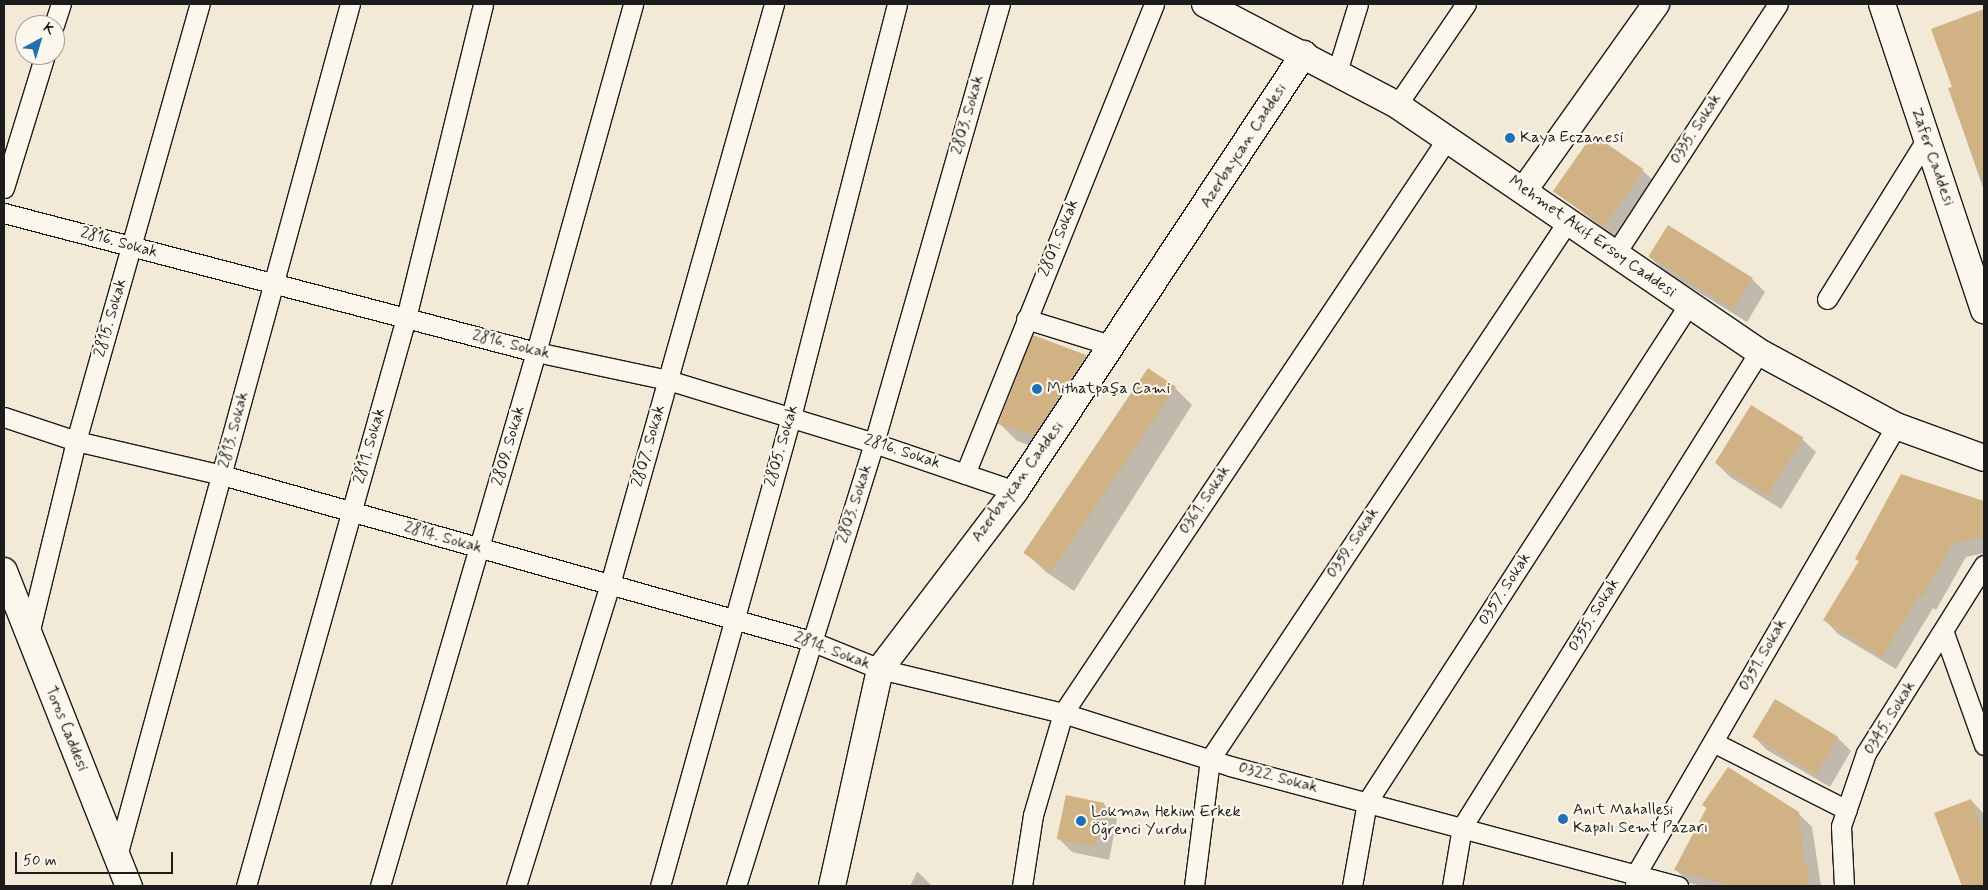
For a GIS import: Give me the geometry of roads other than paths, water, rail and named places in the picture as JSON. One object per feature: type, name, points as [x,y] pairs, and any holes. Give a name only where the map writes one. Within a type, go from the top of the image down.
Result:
[{"type":"street","name":"2815. Sokak","points":[[29,634],[76,441],[200,4]]},
{"type":"street","name":"2813. Sokak","points":[[117,856],[350,4]]},
{"type":"street","name":"2811. Sokak","points":[[246,886],[406,318],[483,4]]},
{"type":"street","name":"2809. Sokak","points":[[380,886],[480,548],[633,4]]},
{"type":"street","name":"2807. Sokak","points":[[516,886],[610,584],[774,4]]},
{"type":"street","name":"2805. Sokak","points":[[660,886],[791,417],[897,4]]},
{"type":"street","name":"2803. Sokak","points":[[736,886],[874,443],[1000,4]]},
{"type":"street","name":"2801. Sokak","points":[[965,474],[1154,4]]},
{"type":"street","points":[[1336,75],[1358,4]]},
{"type":"street","points":[[1397,105],[1466,4]]},
{"type":"street","points":[[1524,190],[1656,4]]},
{"type":"street","name":"0335. Sokak","points":[[1615,254],[1778,4]]},
{"type":"street","name":"Zafer Caddesi","points":[[1882,4],[1926,140],[1982,296]]},
{"type":"street","name":"Mehmet Akif Ersoy Caddesi","points":[[1219,7],[1304,54],[1336,75],[1397,105],[1759,352],[1896,426],[1984,458]]},
{"type":"street","name":"Azerbaycan Caddesi","points":[[832,886],[880,669],[1015,491],[1113,346],[1304,54]]},
{"type":"street","points":[[4,188],[42,65]]},
{"type":"street","name":"0361. Sokak","points":[[1022,886],[1033,815],[1063,713],[1447,139]]},
{"type":"street","points":[[1827,299],[1926,140]]},
{"type":"street","name":"2816. Sokak","points":[[4,213],[536,352],[668,380],[874,443],[1015,491]]},
{"type":"street","name":"0359. Sokak","points":[[1194,886],[1210,759],[1568,221]]},
{"type":"street","name":"0357. Sokak","points":[[1352,886],[1367,802],[1689,304]]},
{"type":"street","points":[[1026,319],[1113,346]]},
{"type":"street","name":"0355. Sokak","points":[[1452,886],[1462,827],[1759,352]]},
{"type":"street","name":"2814. Sokak","points":[[4,417],[76,441],[222,475],[811,641],[880,669]]},
{"type":"street","name":"0351. Sokak","points":[[1635,880],[1896,426]]},
{"type":"street","name":"0345. Sokak","points":[[1844,886],[1841,826],[1866,753],[1944,633],[1984,565]]},
{"type":"street","name":"Toros Caddesi","points":[[4,571],[129,886]]},
{"type":"street","points":[[1944,633],[1984,745]]},
{"type":"street","name":"0322. Sokak","points":[[880,669],[1063,713],[1210,759],[1462,827],[1635,880],[1678,886]]},
{"type":"street","points":[[1713,742],[1847,810]]},
{"type":"place","name":"Kaya Eczanesi","points":[[1510,138]]},
{"type":"place","name":"Mithatpaşa Cami","points":[[1037,389]]},
{"type":"place","name":"Anıt Mahallesi Kapalı Semt Pazarı","points":[[1563,819]]},
{"type":"place","name":"Lokman Hekim Erkek Öğrenci Yurdu","points":[[1081,821]]}]
